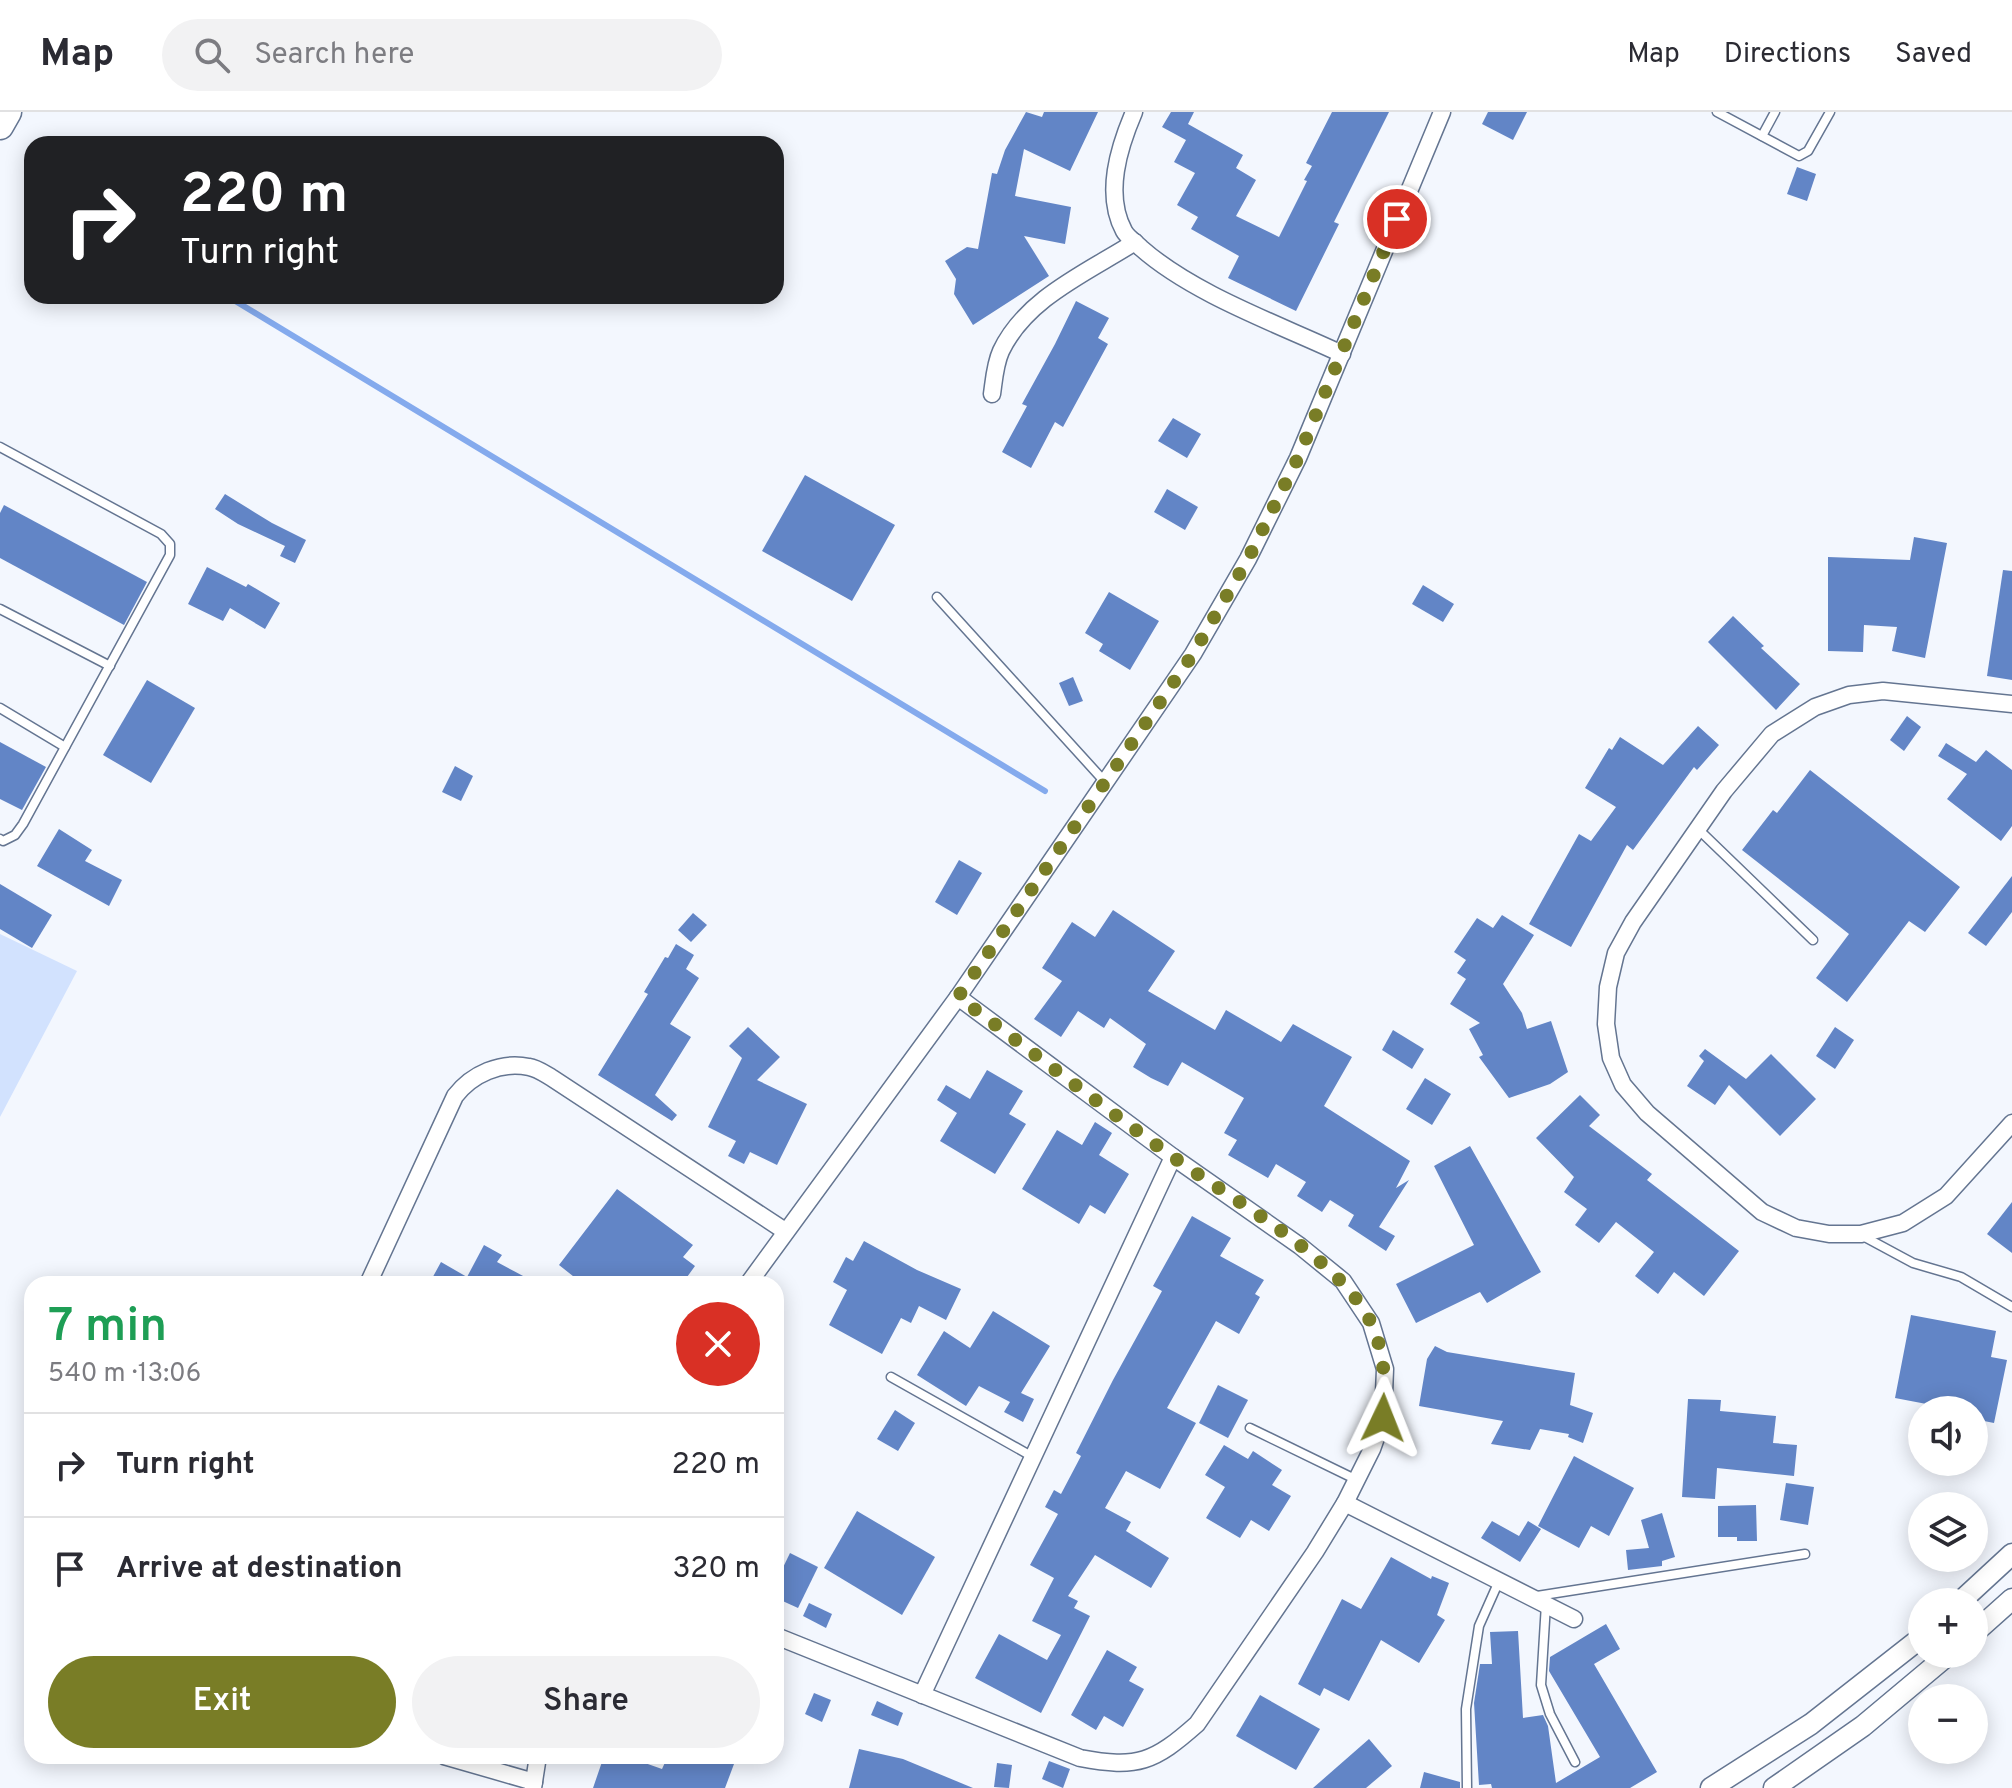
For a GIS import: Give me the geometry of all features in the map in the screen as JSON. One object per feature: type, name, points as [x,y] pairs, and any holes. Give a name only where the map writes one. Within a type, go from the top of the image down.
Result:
[{"type":"highway","points":[[0,126],[8,112]]},
{"type":"street","points":[[1134,112],[1120,148],[1115,177],[1117,207],[1124,232],[1163,267],[1342,354]]},
{"type":"street","points":[[754,1276],[958,997],[1193,654],[1248,559],[1298,458],[1442,112]]},
{"type":"street","points":[[992,394],[999,355],[1020,324],[1059,288],[1135,242]]},
{"type":"street","points":[[2012,704],[1883,691],[1849,695],[1815,707],[1772,734],[1724,791],[1633,922],[1616,953],[1608,987],[1606,1024],[1611,1058],[1623,1085],[1647,1113],[1762,1212],[1796,1228],[1829,1234],[1861,1234],[1903,1223],[1946,1196],[2012,1123]]},
{"type":"street","points":[[784,1639],[1080,1758],[1108,1763],[1139,1762],[1167,1750],[1197,1724],[1345,1503],[1358,1480],[1383,1418],[1385,1369],[1371,1323],[1343,1281],[1300,1246],[1173,1157],[958,997]]},
{"type":"street","points":[[372,1276],[455,1096],[466,1082],[478,1075],[513,1066],[532,1067],[552,1078],[785,1231]]},
{"type":"street","points":[[922,1695],[1173,1157]]},
{"type":"street","points":[[1345,1503],[1574,1619]]},
{"type":"street","points":[[1975,1588],[2012,1554]]},
{"type":"street","points":[[1988,1620],[2012,1599]]},
{"type":"street","points":[[1711,1788],[1811,1724],[1908,1648]]},
{"type":"street","points":[[1774,1788],[1863,1726],[1932,1668]]},
{"type":"street","points":[[469,1764],[534,1785],[537,1764]]},
{"type":"lane","points":[[1717,112],[1799,156],[1808,151],[1830,112]]},
{"type":"lane","points":[[1762,136],[1775,112]]},
{"type":"lane","points":[[0,839],[3,841],[15,835],[23,824],[170,555],[170,544],[161,534],[1,451]]},
{"type":"lane","points":[[937,597],[1105,783]]},
{"type":"lane","points":[[0,609],[110,666]]},
{"type":"lane","points":[[0,708],[65,747]]},
{"type":"lane","points":[[1697,828],[1813,940]]},
{"type":"lane","points":[[1861,1234],[1913,1263],[1961,1277],[2012,1307]]},
{"type":"lane","points":[[891,1377],[1033,1457]]},
{"type":"lane","points":[[1250,1428],[1358,1480]]},
{"type":"lane","points":[[1575,1762],[1550,1714],[1541,1685],[1539,1600],[1805,1554]]},
{"type":"lane","points":[[1467,1788],[1466,1709],[1479,1626],[1499,1581]]},
{"type":"shaded area","points":[[0,934],[77,971],[0,1117]]},
{"type":"building","points":[[1026,112],[1042,117],[1044,112],[1098,112],[1070,171],[1024,149],[1015,196],[1071,207],[1065,244],[1024,236],[1049,276],[973,325],[954,294],[956,279],[945,261],[967,247],[978,249],[992,173],[997,174],[1005,150]]},
{"type":"building","points":[[1171,112],[1194,112],[1188,124],[1243,155],[1236,168],[1256,180],[1236,216],[1279,237],[1307,181],[1304,180],[1312,166],[1306,163],[1332,112],[1389,112],[1334,222],[1339,224],[1296,311],[1228,278],[1239,256],[1191,229],[1198,217],[1177,205],[1195,173],[1174,162],[1186,140],[1162,127]]},
{"type":"building","points":[[1488,112],[1527,112],[1513,140],[1482,124]]},
{"type":"building","points":[[1797,167],[1816,174],[1807,201],[1787,194]]},
{"type":"building","points":[[1076,301],[1109,318],[1098,338],[1108,344],[1063,427],[1055,422],[1031,468],[1002,452],[1027,406],[1022,404]]},
{"type":"building","points":[[1173,418],[1201,434],[1187,458],[1158,441]]},
{"type":"building","points":[[805,475],[895,525],[852,601],[762,551]]},
{"type":"building","points":[[1167,489],[1198,507],[1185,530],[1154,512]]},
{"type":"building","points":[[225,494],[306,540],[295,563],[280,556],[285,546],[238,524],[215,509]]},
{"type":"building","points":[[4,505],[147,582],[124,625],[0,558],[0,513]]},
{"type":"building","points":[[1914,537],[1947,543],[1925,658],[1892,651],[1897,627],[1864,625],[1863,652],[1828,651],[1828,557],[1910,560]]},
{"type":"building","points":[[207,567],[246,587],[248,584],[280,603],[265,629],[230,608],[223,621],[188,604]]},
{"type":"building","points":[[2003,570],[2012,571],[2012,680],[1987,676]]},
{"type":"building","points":[[1423,585],[1454,604],[1443,622],[1412,604]]},
{"type":"building","points":[[1109,592],[1159,621],[1130,670],[1099,651],[1103,644],[1085,633]]},
{"type":"building","points":[[1733,616],[1764,646],[1761,648],[1800,684],[1776,710],[1708,642]]},
{"type":"building","points":[[1073,677],[1083,701],[1069,706],[1059,683]]},
{"type":"building","points":[[147,680],[195,708],[151,783],[103,755]]},
{"type":"building","points":[[1907,716],[1921,727],[1904,751],[1890,740]]},
{"type":"building","points":[[1698,726],[1719,745],[1697,770],[1694,767],[1633,850],[1627,845],[1571,947],[1529,924],[1579,834],[1591,841],[1616,807],[1585,788],[1609,748],[1612,750],[1620,737],[1663,765]]},
{"type":"building","points":[[0,742],[46,767],[22,810],[0,799]]},
{"type":"building","points":[[1946,743],[1976,762],[1986,750],[2012,770],[2012,826],[2001,841],[1947,799],[1967,774],[1938,756]]},
{"type":"building","points":[[455,766],[473,776],[461,801],[442,792]]},
{"type":"building","points":[[1810,770],[1960,887],[1925,932],[1909,921],[1847,1002],[1816,978],[1849,934],[1742,850],[1773,810],[1777,813]]},
{"type":"building","points":[[59,829],[92,850],[85,861],[122,880],[109,906],[37,866]]},
{"type":"building","points":[[959,860],[982,873],[957,915],[935,902]]},
{"type":"building","points":[[2012,876],[2012,912],[1986,946],[1968,933]]},
{"type":"building","points":[[0,884],[52,915],[32,948],[0,929]]},
{"type":"building","points":[[1113,910],[1175,951],[1148,991],[1215,1030],[1226,1010],[1281,1042],[1293,1024],[1352,1057],[1324,1106],[1410,1161],[1396,1188],[1409,1180],[1379,1227],[1395,1236],[1386,1251],[1348,1226],[1354,1215],[1330,1200],[1322,1212],[1297,1196],[1306,1182],[1276,1164],[1268,1178],[1228,1155],[1237,1140],[1224,1133],[1244,1098],[1182,1062],[1168,1086],[1151,1078],[1133,1067],[1146,1044],[1110,1018],[1104,1028],[1078,1011],[1061,1037],[1034,1019],[1062,981],[1042,968],[1072,922],[1095,937]]},
{"type":"building","points":[[693,913],[707,925],[691,942],[678,930]]},
{"type":"building","points":[[1502,915],[1534,935],[1503,984],[1522,1013],[1527,1029],[1551,1021],[1568,1072],[1550,1084],[1509,1098],[1479,1057],[1483,1055],[1469,1029],[1480,1023],[1450,1004],[1466,979],[1457,973],[1466,960],[1454,952],[1477,918],[1493,928]]},
{"type":"building","points":[[676,944],[694,955],[686,969],[699,978],[670,1024],[691,1037],[655,1095],[677,1115],[672,1121],[598,1075],[648,994],[644,992]]},
{"type":"building","points":[[748,1027],[780,1057],[757,1080],[807,1104],[777,1165],[750,1152],[744,1164],[728,1156],[736,1141],[708,1127],[742,1058],[729,1046]]},
{"type":"building","points":[[1835,1027],[1854,1040],[1835,1069],[1816,1056]]},
{"type":"building","points":[[1393,1030],[1424,1049],[1412,1069],[1382,1050]]},
{"type":"building","points":[[1705,1049],[1746,1079],[1771,1054],[1816,1099],[1780,1136],[1729,1085],[1715,1105],[1687,1086],[1704,1061],[1699,1056]]},
{"type":"building","points":[[987,1070],[1023,1091],[1009,1114],[1026,1124],[995,1174],[940,1141],[957,1113],[937,1100],[946,1085],[970,1099]]},
{"type":"building","points":[[1425,1078],[1451,1094],[1432,1125],[1406,1109]]},
{"type":"building","points":[[1580,1095],[1600,1115],[1589,1126],[1652,1174],[1647,1180],[1739,1251],[1704,1296],[1674,1272],[1658,1294],[1635,1276],[1654,1252],[1616,1222],[1599,1243],[1575,1225],[1587,1209],[1564,1192],[1574,1177],[1536,1138]]},
{"type":"building","points":[[1095,1122],[1112,1133],[1099,1155],[1129,1174],[1105,1214],[1090,1205],[1079,1224],[1022,1189],[1057,1130],[1082,1145]]},
{"type":"building","points":[[1470,1146],[1541,1272],[1487,1303],[1480,1292],[1416,1323],[1396,1284],[1474,1245],[1434,1166]]},
{"type":"building","points":[[617,1189],[693,1245],[683,1257],[695,1266],[688,1276],[573,1276],[559,1265]]},
{"type":"building","points":[[2012,1202],[2012,1253],[1987,1234]]},
{"type":"building","points":[[1192,1216],[1231,1238],[1220,1256],[1264,1280],[1255,1294],[1260,1297],[1239,1334],[1216,1321],[1167,1408],[1196,1423],[1160,1489],[1126,1471],[1105,1508],[1131,1522],[1126,1531],[1169,1558],[1151,1588],[1095,1555],[1068,1596],[1078,1601],[1074,1608],[1090,1616],[1041,1713],[975,1678],[999,1634],[1047,1660],[1061,1635],[1032,1621],[1054,1578],[1030,1565],[1058,1514],[1045,1507],[1054,1490],[1061,1494],[1081,1456],[1076,1453],[1162,1291],[1153,1286]]},
{"type":"building","points":[[864,1241],[917,1270],[961,1289],[946,1320],[919,1306],[911,1323],[901,1318],[882,1354],[829,1325],[847,1290],[833,1282],[846,1257],[853,1261]]},
{"type":"building","points":[[484,1245],[502,1255],[497,1262],[523,1276],[468,1276]]},
{"type":"building","points":[[441,1262],[465,1276],[433,1276]]},
{"type":"building","points":[[993,1311],[1050,1346],[1021,1393],[1034,1399],[1023,1422],[1004,1412],[1010,1402],[979,1386],[966,1406],[917,1375],[944,1331],[970,1348]]},
{"type":"building","points":[[1911,1315],[1996,1331],[1991,1357],[2007,1360],[1994,1423],[1988,1422],[1988,1396],[1908,1396],[1908,1400],[1895,1398]]},
{"type":"building","points":[[1435,1346],[1447,1352],[1575,1373],[1570,1405],[1593,1413],[1583,1443],[1568,1437],[1569,1434],[1540,1429],[1530,1450],[1491,1444],[1503,1421],[1419,1406],[1427,1359]]},
{"type":"building","points":[[1218,1385],[1248,1400],[1228,1438],[1199,1423]]},
{"type":"building","points":[[1688,1399],[1721,1400],[1720,1411],[1776,1416],[1773,1443],[1797,1445],[1794,1476],[1717,1468],[1715,1499],[1682,1497]]},
{"type":"building","points":[[895,1410],[915,1423],[898,1451],[877,1439]]},
{"type":"building","points":[[1224,1445],[1248,1459],[1253,1451],[1282,1470],[1272,1485],[1291,1496],[1269,1531],[1251,1520],[1240,1538],[1206,1518],[1225,1487],[1205,1475]]},
{"type":"building","points":[[1574,1456],[1634,1488],[1609,1536],[1591,1526],[1579,1548],[1538,1526]]},
{"type":"building","points":[[1786,1483],[1814,1487],[1808,1525],[1780,1520]]},
{"type":"building","points":[[1756,1505],[1757,1541],[1718,1537],[1718,1506]]},
{"type":"building","points":[[857,1511],[935,1557],[902,1615],[824,1568]]},
{"type":"building","points":[[1662,1513],[1675,1557],[1662,1561],[1662,1566],[1628,1570],[1626,1550],[1649,1548],[1641,1520]]},
{"type":"building","points":[[1492,1521],[1519,1536],[1528,1521],[1541,1529],[1520,1562],[1481,1538]]},
{"type":"building","points":[[790,1553],[818,1567],[798,1608],[784,1602],[784,1565]]},
{"type":"building","points":[[1391,1557],[1431,1579],[1432,1576],[1449,1583],[1437,1615],[1445,1620],[1419,1663],[1381,1640],[1349,1701],[1324,1688],[1320,1696],[1298,1684],[1342,1599],[1361,1609]]},
{"type":"building","points":[[809,1603],[832,1614],[826,1628],[803,1616]]},
{"type":"building","points":[[1606,1624],[1620,1649],[1594,1664],[1657,1772],[1630,1788],[1492,1788],[1491,1784],[1479,1785],[1474,1703],[1480,1664],[1492,1664],[1490,1632],[1518,1631],[1523,1718],[1543,1715],[1548,1726],[1556,1783],[1600,1757],[1549,1671],[1550,1657]]},
{"type":"building","points":[[1107,1650],[1137,1667],[1129,1681],[1144,1689],[1123,1727],[1104,1716],[1096,1730],[1071,1715]]},
{"type":"building","points":[[814,1693],[831,1700],[822,1722],[805,1714]]},
{"type":"building","points":[[1260,1695],[1320,1729],[1296,1770],[1236,1736]]},
{"type":"building","points":[[877,1701],[903,1713],[898,1726],[871,1715]]},
{"type":"building","points":[[1369,1739],[1392,1766],[1366,1788],[1313,1788]]},
{"type":"building","points":[[859,1749],[903,1759],[973,1788],[849,1788]]},
{"type":"building","points":[[1049,1761],[1070,1769],[1063,1788],[1042,1779]]},
{"type":"building","points":[[997,1763],[1012,1765],[1009,1788],[994,1787]]},
{"type":"building","points":[[601,1764],[648,1764],[662,1769],[664,1764],[734,1764],[725,1788],[593,1788]]},
{"type":"building","points":[[1424,1772],[1460,1782],[1460,1788],[1420,1788]]},
{"type":"waterway","points":[[240,304],[1045,791]]},
{"type":"route","points":[[1383,1418],[1385,1369],[1371,1323],[1343,1281],[1300,1246],[1173,1157],[958,997],[1193,654],[1248,559],[1298,458],[1397,219]]}]
